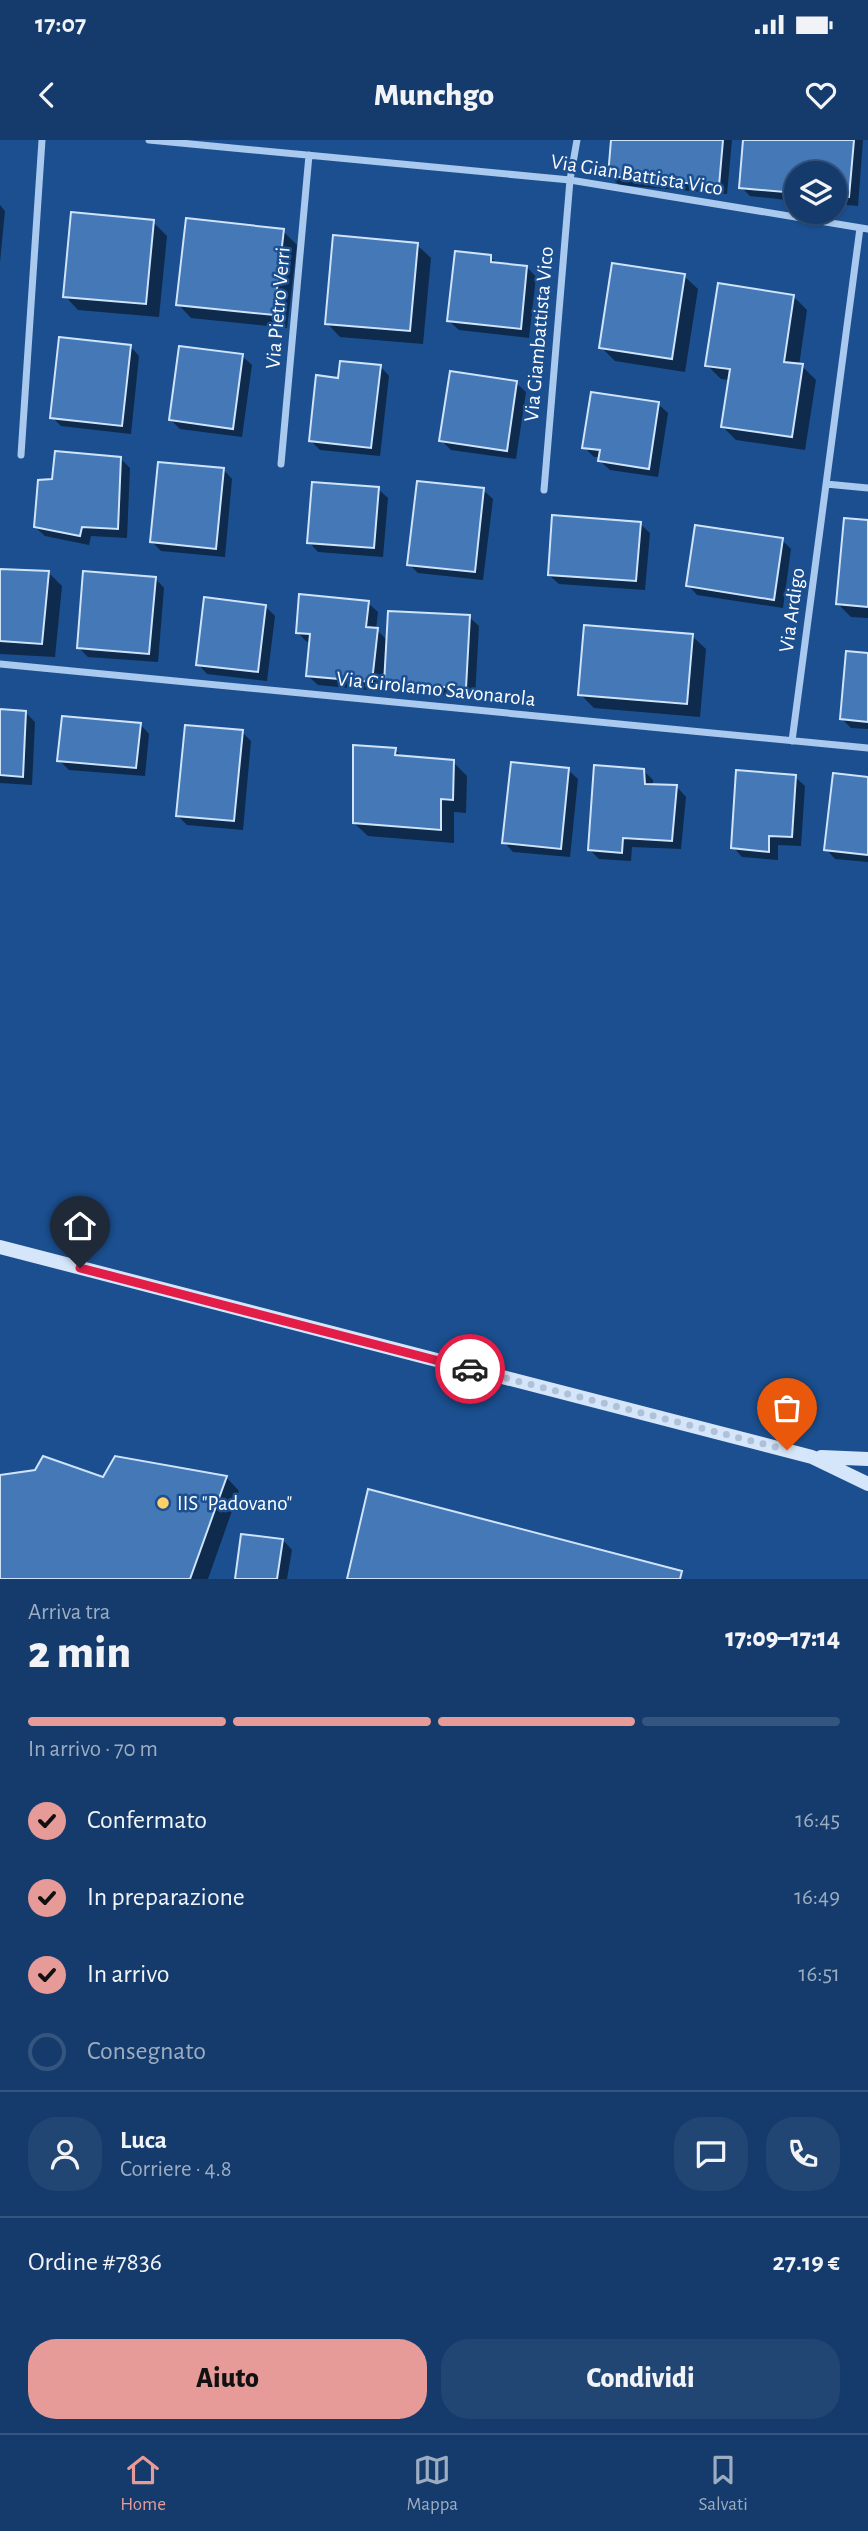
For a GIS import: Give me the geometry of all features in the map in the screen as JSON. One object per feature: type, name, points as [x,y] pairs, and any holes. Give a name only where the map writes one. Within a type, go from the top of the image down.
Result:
[{"type":"main road","points":[[0,1247],[812,1457],[868,1484]]},
{"type":"main road","points":[[812,1457],[868,1459]]},
{"type":"street","points":[[20,455],[42,140]]},
{"type":"street","name":"Via Gian Battista Vico","points":[[149,140],[570,180],[864,229]]},
{"type":"street","name":"Via Giambattista Vico","points":[[544,490],[570,180],[577,140]]},
{"type":"street","name":"Via Pietro Verri","points":[[281,464],[309,155]]},
{"type":"street","name":"Via Ardigo","points":[[792,741],[826,484],[864,229]]},
{"type":"street","points":[[826,484],[868,488]]},
{"type":"street","name":"Via Girolamo Savonarola","points":[[0,664],[868,748]]},
{"type":"building","points":[[611,140],[723,140],[719,186],[608,176]]},
{"type":"building","points":[[743,140],[854,140],[849,197],[847,161],[784,161],[784,192],[739,188]]},
{"type":"building","points":[[71,212],[154,220],[146,304],[63,297]]},
{"type":"building","points":[[186,218],[284,229],[274,315],[176,305]]},
{"type":"building","points":[[333,235],[418,243],[410,331],[325,324]]},
{"type":"building","points":[[455,251],[491,255],[491,262],[527,266],[521,329],[447,321]]},
{"type":"building","points":[[612,263],[685,274],[672,359],[599,348]]},
{"type":"building","points":[[718,283],[794,295],[784,362],[803,364],[792,437],[721,427],[730,369],[705,366]]},
{"type":"building","points":[[59,337],[131,345],[122,426],[50,418]]},
{"type":"building","points":[[179,346],[243,354],[233,429],[169,420]]},
{"type":"building","points":[[340,361],[381,365],[371,448],[309,441],[316,375],[338,378]]},
{"type":"building","points":[[450,371],[517,381],[507,451],[439,441]]},
{"type":"building","points":[[591,392],[659,402],[649,469],[598,461],[600,450],[582,448]]},
{"type":"building","points":[[55,451],[121,457],[118,529],[82,527],[80,536],[34,527],[38,480],[52,479]]},
{"type":"building","points":[[158,462],[224,468],[216,549],[150,542]]},
{"type":"building","points":[[417,481],[484,488],[475,572],[407,565]]},
{"type":"building","points":[[312,482],[379,487],[374,548],[307,543]]},
{"type":"building","points":[[552,515],[641,522],[636,581],[548,575]]},
{"type":"building","points":[[844,518],[868,520],[868,607],[836,604]]},
{"type":"building","points":[[695,525],[783,538],[774,600],[686,586]]},
{"type":"building","points":[[0,569],[49,571],[42,644],[0,641]]},
{"type":"building","points":[[83,571],[156,577],[149,654],[77,648]]},
{"type":"building","points":[[299,594],[369,601],[366,627],[378,628],[372,682],[306,676],[310,634],[296,633]]},
{"type":"building","points":[[204,597],[266,605],[258,672],[196,665]]},
{"type":"building","points":[[388,611],[470,615],[466,688],[384,684]]},
{"type":"building","points":[[584,625],[693,634],[687,704],[578,695]]},
{"type":"building","points":[[846,651],[868,653],[868,722],[840,719]]},
{"type":"building","points":[[0,709],[26,711],[23,777],[0,775]]},
{"type":"building","points":[[62,716],[141,723],[136,768],[57,761]]},
{"type":"building","points":[[185,725],[243,730],[234,821],[176,816]]},
{"type":"building","points":[[353,745],[396,748],[395,755],[454,760],[453,800],[441,799],[441,830],[353,823]]},
{"type":"building","points":[[511,762],[569,768],[561,849],[502,843]]},
{"type":"building","points":[[594,765],[644,769],[645,784],[677,785],[672,841],[623,838],[622,853],[588,850]]},
{"type":"building","points":[[736,770],[796,775],[792,837],[769,836],[769,852],[731,848]]},
{"type":"building","points":[[833,773],[868,777],[868,855],[824,850]]},
{"type":"building","points":[[43,1456],[103,1477],[115,1456],[227,1476],[190,1579],[0,1579],[0,1475],[35,1470]]},
{"type":"building","points":[[368,1489],[682,1571],[680,1579],[347,1579]]},
{"type":"building","points":[[241,1534],[283,1539],[277,1579],[235,1579]]},
{"type":"way so far","points":[[470,1369],[787,1450]]},
{"type":"place","name":"IIS \"Padovano\"","points":[[163,1503]]},
{"type":"route","points":[[80,1268],[470,1369]]}]
